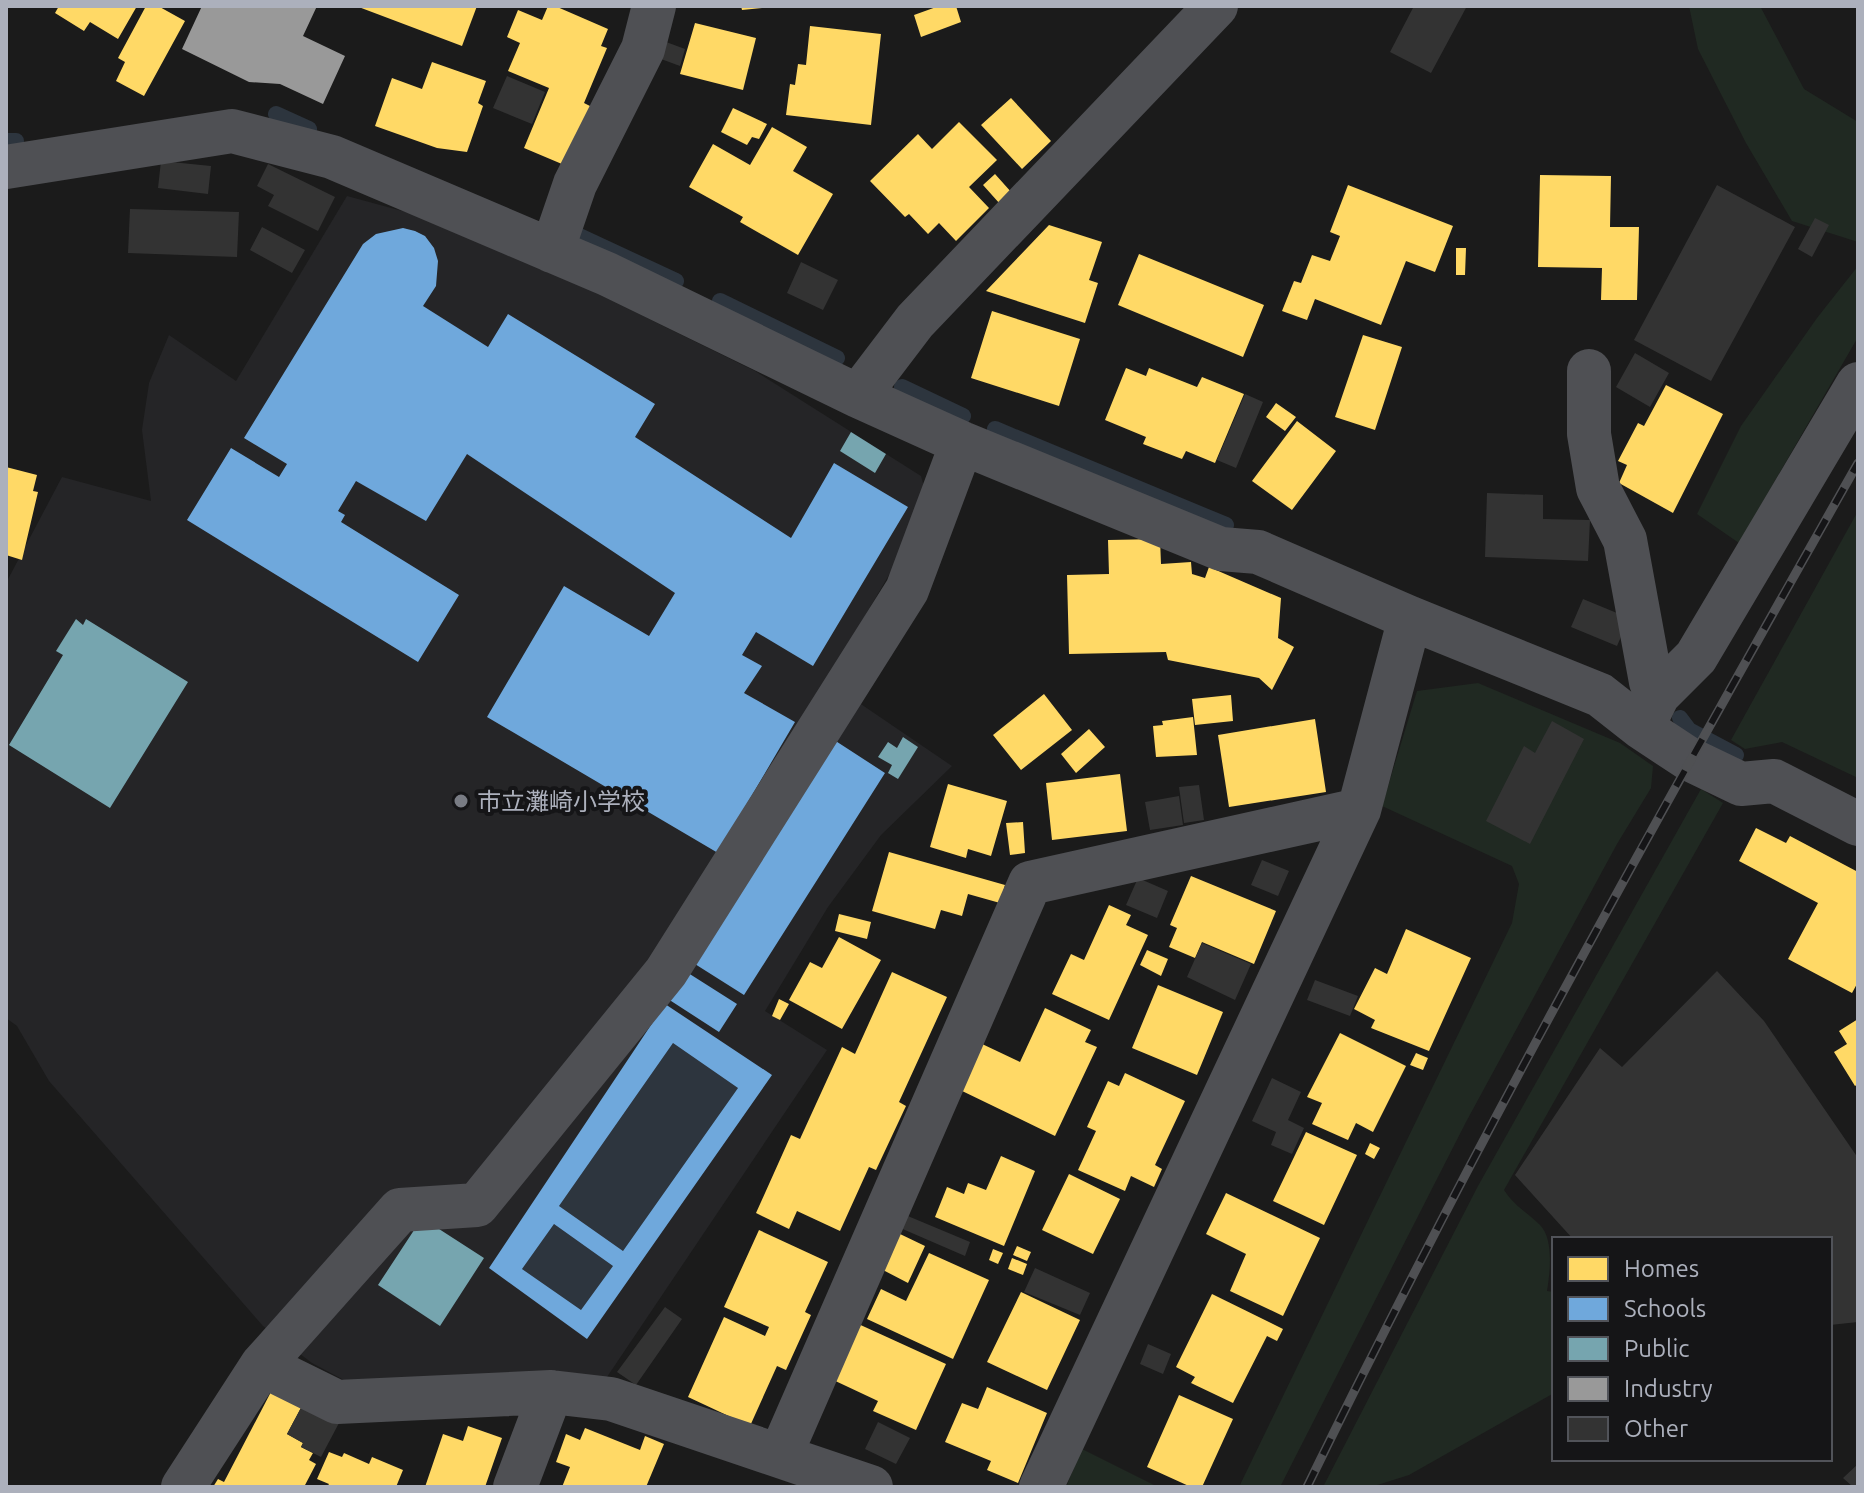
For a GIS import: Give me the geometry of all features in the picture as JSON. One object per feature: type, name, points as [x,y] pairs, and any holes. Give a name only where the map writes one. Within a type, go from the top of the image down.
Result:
[{"type":"street","points":[[552,251],[575,184],[643,49],[654,6]]},
{"type":"street","points":[[858,396],[915,321],[1216,6]]},
{"type":"street","points":[[6,167],[232,131],[332,157],[607,274],[962,443],[1221,549],[1258,552],[1410,618],[1600,695],[1650,712],[1689,759],[1741,784],[1774,781],[1858,824]]},
{"type":"street","points":[[1589,371],[1589,434],[1598,488],[1625,540],[1651,682],[1650,712]]},
{"type":"street","points":[[1650,712],[1696,657],[1858,384]]},
{"type":"street","points":[[183,1487],[262,1365],[400,1210],[477,1205],[666,972],[907,590],[962,443]]},
{"type":"street","points":[[1041,1487],[1359,810],[1410,618]]},
{"type":"street","points":[[789,1469],[1030,883],[1359,810]]},
{"type":"street","points":[[262,1365],[337,1402],[551,1392],[611,1399],[789,1469],[871,1487]]},
{"type":"street","points":[[515,1487],[551,1392]]},
{"type":"shaded area","points":[[1689,6],[1760,6],[1804,89],[1858,122],[1858,242],[1792,221],[1746,143],[1698,49]]},
{"type":"shaded area","name":"市立灘崎小学校","points":[[347,196],[417,215],[521,256],[755,371],[921,476],[927,497],[914,532],[827,681],[952,766],[881,835],[828,907],[765,1011],[827,1050],[607,1377],[357,1387],[312,1363],[263,1326],[49,1081],[17,1026],[6,1018],[6,583],[62,477],[151,501],[142,430],[149,383],[169,335],[236,381]]},
{"type":"shaded area","points":[[1858,266],[1858,337],[1739,543],[1697,514],[1741,426],[1817,318]]},
{"type":"shaded area","points":[[1858,511],[1858,778],[1782,742],[1745,749],[1731,740]]},
{"type":"shaded area","points":[[1478,683],[1620,743],[1653,766],[1651,788],[1617,844],[1466,1122],[1280,1487],[1239,1487],[1512,923],[1519,884],[1512,866],[1382,806],[1417,691]]},
{"type":"shaded area","points":[[1701,789],[1723,803],[1504,1190],[1540,1225],[1547,1239],[1550,1256],[1547,1291],[1552,1292],[1552,1394],[1409,1475],[1371,1487],[1323,1487],[1478,1186]]},
{"type":"shaded area","points":[[673,1043],[738,1088],[623,1251],[559,1206]]},
{"type":"shaded area","points":[[554,1224],[613,1266],[581,1310],[522,1269]]},
{"type":"shaded area","points":[[1082,1449],[1158,1487],[1066,1487]]},
{"type":"building: Homes","points":[[59,6],[137,6],[118,39],[90,22],[84,31],[55,13]]},
{"type":"building: Homes","points":[[146,6],[158,6],[185,21],[144,96],[116,81],[125,62],[118,58]]},
{"type":"building: Homes","points":[[356,6],[477,6],[462,46]]},
{"type":"building: Homes","points":[[548,6],[555,6],[608,29],[601,46],[607,48],[584,103],[594,108],[569,167],[524,148],[549,88],[508,71],[520,43],[507,37],[518,10],[542,20]]},
{"type":"building: Homes","points":[[741,6],[762,6],[762,8],[742,10]]},
{"type":"building: Homes","points":[[939,6],[956,6],[961,22],[921,37],[914,15]]},
{"type":"building: Homes","points":[[695,23],[756,38],[743,90],[680,74]]},
{"type":"building: Homes","points":[[810,26],[881,34],[871,125],[786,115],[790,84],[795,85],[798,64],[806,65]]},
{"type":"building: Homes","points":[[432,62],[486,81],[478,103],[483,106],[467,152],[437,148],[375,126],[392,78],[422,89]]},
{"type":"building: Homes","points":[[1011,98],[1051,141],[1022,169],[981,125]]},
{"type":"building: Homes","points":[[733,108],[767,124],[759,139],[752,137],[747,145],[721,132]]},
{"type":"building: Homes","points":[[959,122],[997,160],[969,187],[989,208],[956,241],[939,223],[928,234],[909,214],[905,217],[870,181],[918,134],[932,149]]},
{"type":"building: Homes","points":[[772,127],[807,147],[793,171],[833,194],[798,255],[740,222],[743,217],[689,187],[713,144],[750,165]]},
{"type":"building: Homes","points":[[995,174],[1012,193],[1000,204],[983,185]]},
{"type":"building: Homes","points":[[1540,175],[1611,176],[1610,227],[1639,227],[1637,300],[1601,300],[1602,268],[1538,267]]},
{"type":"building: Homes","points":[[1348,185],[1453,226],[1435,272],[1406,261],[1381,325],[1315,299],[1307,320],[1282,311],[1294,281],[1301,283],[1312,255],[1330,261],[1340,236],[1330,232]]},
{"type":"building: Homes","points":[[1049,225],[1102,242],[1089,280],[1098,283],[1085,323],[986,291]]},
{"type":"building: Homes","points":[[1456,248],[1466,248],[1465,275],[1456,275]]},
{"type":"building: Homes","points":[[1139,254],[1264,305],[1243,357],[1118,305]]},
{"type":"building: Homes","points":[[992,311],[1080,339],[1059,406],[971,378]]},
{"type":"building: Homes","points":[[1363,335],[1402,347],[1375,430],[1335,417]]},
{"type":"building: Homes","points":[[1126,368],[1146,376],[1149,368],[1197,387],[1202,377],[1244,394],[1215,463],[1186,451],[1182,459],[1143,444],[1146,437],[1105,420]]},
{"type":"building: Homes","points":[[1666,385],[1723,414],[1673,513],[1619,483],[1627,465],[1618,461],[1638,423],[1644,426]]},
{"type":"building: Homes","points":[[1276,403],[1296,417],[1285,431],[1266,417]]},
{"type":"building: Homes","points":[[1297,421],[1336,451],[1292,510],[1252,481]]},
{"type":"building: Homes","points":[[6,467],[37,475],[33,491],[38,492],[22,560],[6,555]]},
{"type":"building: Homes","points":[[1160,539],[1161,564],[1191,562],[1192,574],[1205,578],[1209,567],[1281,598],[1278,638],[1294,647],[1272,690],[1259,678],[1168,660],[1166,652],[1069,654],[1067,575],[1109,574],[1108,540]]},
{"type":"building: Homes","points":[[1044,694],[1072,730],[1021,770],[993,735]]},
{"type":"building: Homes","points":[[1231,695],[1233,721],[1195,725],[1192,699]]},
{"type":"building: Homes","points":[[1193,717],[1197,755],[1156,757],[1153,726],[1163,725],[1162,721]]},
{"type":"building: Homes","points":[[1315,719],[1326,792],[1229,807],[1218,735]]},
{"type":"building: Homes","points":[[1089,729],[1105,747],[1076,773],[1061,754]]},
{"type":"building: Homes","points":[[1120,774],[1127,831],[1052,840],[1046,783]]},
{"type":"building: Homes","points":[[948,784],[1007,801],[991,856],[968,849],[966,858],[930,847]]},
{"type":"building: Homes","points":[[1023,822],[1025,853],[1010,855],[1006,823]]},
{"type":"building: Homes","points":[[1756,828],[1786,843],[1790,836],[1858,872],[1858,982],[1852,993],[1788,959],[1818,903],[1739,861]]},
{"type":"building: Homes","points":[[889,852],[1005,885],[1000,903],[968,894],[962,916],[941,910],[935,929],[872,911]]},
{"type":"building: Homes","points":[[1191,876],[1276,911],[1254,964],[1202,942],[1195,958],[1169,947],[1177,928],[1170,925]]},
{"type":"building: Homes","points":[[1109,905],[1131,915],[1126,925],[1148,935],[1109,1020],[1052,994],[1071,954],[1084,960]]},
{"type":"building: Homes","points":[[839,914],[871,922],[867,939],[835,931]]},
{"type":"building: Homes","points":[[1406,929],[1471,958],[1429,1051],[1371,1028],[1375,1020],[1354,1009],[1375,968],[1387,974]]},
{"type":"building: Homes","points":[[839,937],[881,960],[842,1029],[789,1000],[810,962],[822,968]]},
{"type":"building: Homes","points":[[1147,950],[1168,959],[1161,976],[1140,965]]},
{"type":"building: Homes","points":[[892,972],[947,997],[899,1102],[906,1106],[876,1170],[869,1167],[840,1231],[797,1211],[789,1229],[756,1213],[791,1135],[800,1139],[842,1047],[855,1054]]},
{"type":"building: Homes","points":[[1158,985],[1223,1012],[1197,1075],[1132,1048]]},
{"type":"building: Homes","points":[[779,999],[789,1004],[780,1020],[772,1016]]},
{"type":"building: Homes","points":[[1045,1008],[1091,1030],[1085,1042],[1097,1047],[1055,1136],[958,1089],[980,1043],[1020,1062]]},
{"type":"building: Homes","points":[[1858,1019],[1858,1084],[1855,1086],[1834,1052],[1847,1044],[1839,1031]]},
{"type":"building: Homes","points":[[1340,1033],[1406,1066],[1373,1132],[1356,1123],[1348,1140],[1312,1124],[1322,1103],[1307,1097]]},
{"type":"building: Homes","points":[[1416,1053],[1428,1058],[1423,1070],[1410,1065]]},
{"type":"building: Homes","points":[[1125,1073],[1185,1101],[1155,1165],[1162,1169],[1154,1187],[1131,1176],[1125,1191],[1078,1170],[1096,1131],[1087,1127],[1108,1081],[1119,1086]]},
{"type":"building: Homes","points":[[1306,1132],[1357,1155],[1324,1225],[1273,1201]]},
{"type":"building: Homes","points":[[1370,1143],[1380,1148],[1374,1159],[1365,1154]]},
{"type":"building: Homes","points":[[1001,1156],[1035,1171],[1004,1246],[935,1217],[947,1187],[964,1194],[968,1183],[986,1190]]},
{"type":"building: Homes","points":[[1069,1174],[1120,1199],[1093,1254],[1042,1230]]},
{"type":"building: Homes","points":[[1226,1193],[1320,1238],[1283,1316],[1230,1291],[1246,1254],[1206,1234]]},
{"type":"building: Homes","points":[[759,1230],[828,1262],[805,1312],[811,1315],[786,1370],[777,1366],[750,1426],[688,1397],[724,1317],[765,1336],[769,1327],[724,1307]]},
{"type":"building: Homes","points":[[900,1234],[925,1246],[908,1283],[883,1270]]},
{"type":"building: Homes","points":[[1017,1246],[1031,1252],[1027,1261],[1013,1255]]},
{"type":"building: Homes","points":[[993,1249],[1003,1253],[998,1264],[989,1260]]},
{"type":"building: Homes","points":[[929,1253],[989,1280],[953,1359],[867,1319],[881,1289],[906,1301]]},
{"type":"building: Homes","points":[[1012,1258],[1027,1264],[1023,1275],[1008,1269]]},
{"type":"building: Homes","points":[[1021,1292],[1080,1320],[1047,1390],[987,1362]]},
{"type":"building: Homes","points":[[1212,1294],[1283,1329],[1277,1341],[1267,1336],[1233,1403],[1191,1383],[1195,1377],[1176,1367]]},
{"type":"building: Homes","points":[[854,1322],[946,1364],[916,1430],[873,1411],[878,1401],[829,1378]]},
{"type":"building: Homes","points":[[987,1387],[1047,1413],[1018,1483],[987,1470],[991,1461],[945,1442],[962,1403],[978,1409]]},
{"type":"building: Homes","points":[[273,1388],[303,1404],[287,1434],[313,1453],[309,1460],[316,1464],[304,1487],[213,1487],[218,1479],[224,1482]]},
{"type":"building: Homes","points":[[1179,1395],[1233,1419],[1202,1487],[1191,1487],[1147,1467]]},
{"type":"building: Homes","points":[[468,1426],[502,1438],[485,1487],[425,1487],[443,1434],[463,1441]]},
{"type":"building: Homes","points":[[585,1428],[640,1450],[645,1436],[664,1444],[646,1487],[562,1487],[570,1467],[556,1462],[566,1434],[580,1440]]},
{"type":"building: Homes","points":[[329,1452],[342,1457],[344,1453],[369,1464],[372,1457],[403,1470],[396,1487],[327,1487],[329,1484],[317,1479]]},
{"type":"building: Schools","points":[[403,228],[425,236],[434,248],[438,261],[436,286],[423,306],[488,347],[508,314],[655,404],[635,437],[791,538],[834,463],[908,507],[813,666],[756,632],[742,655],[762,666],[744,693],[795,722],[718,853],[487,717],[564,586],[649,636],[675,593],[467,454],[426,521],[356,481],[338,511],[345,515],[341,522],[459,595],[418,662],[187,520],[231,448],[279,477],[287,464],[244,438],[363,244],[376,234]]},
{"type":"building: Schools","points":[[828,736],[885,773],[744,995],[687,959]]},
{"type":"building: Schools","points":[[685,971],[737,1004],[719,1032],[668,999]]},
{"type":"building: Schools","points":[[665,1004],[772,1075],[587,1339],[489,1268]],"holes":[[[673,1043],[738,1088],[623,1251],[559,1206]],[[554,1224],[613,1266],[581,1310],[522,1269]]]},
{"type":"building: Public","points":[[851,432],[886,454],[875,473],[840,451]]},
{"type":"building: Public","points":[[76,619],[83,625],[86,619],[188,682],[110,808],[9,745],[63,655],[56,651]]},
{"type":"building: Public","points":[[903,737],[918,747],[898,779],[888,773],[892,765],[878,757],[888,742],[897,748]]},
{"type":"building: Public","points":[[422,1218],[484,1258],[440,1326],[378,1285]]},
{"type":"building: Industry","points":[[202,6],[317,6],[303,36],[345,56],[323,104],[280,84],[249,82],[182,49]]},
{"type":"building: Other","points":[[1414,6],[1467,6],[1431,73],[1390,52]]},
{"type":"building: Other","points":[[658,39],[685,49],[680,66],[653,56]]},
{"type":"building: Other","points":[[507,76],[545,92],[532,124],[493,108]]},
{"type":"building: Other","points":[[161,161],[211,166],[208,194],[158,188]]},
{"type":"building: Other","points":[[268,164],[335,197],[318,231],[268,206],[274,195],[257,186]]},
{"type":"building: Other","points":[[1717,185],[1795,227],[1711,381],[1634,340]]},
{"type":"building: Other","points":[[130,209],[239,212],[237,257],[128,253]]},
{"type":"building: Other","points":[[1815,218],[1829,225],[1812,257],[1798,249]]},
{"type":"building: Other","points":[[262,227],[305,250],[292,273],[250,250]]},
{"type":"building: Other","points":[[801,262],[838,280],[823,310],[787,293]]},
{"type":"building: Other","points":[[1635,353],[1669,373],[1650,407],[1616,387]]},
{"type":"building: Other","points":[[1245,394],[1263,402],[1236,468],[1217,460]]},
{"type":"building: Other","points":[[1487,493],[1543,495],[1543,519],[1590,520],[1588,561],[1485,557]]},
{"type":"building: Other","points":[[1583,599],[1629,618],[1617,646],[1571,627]]},
{"type":"building: Other","points":[[1552,721],[1584,739],[1530,844],[1486,821],[1524,746],[1535,753]]},
{"type":"building: Other","points":[[1199,785],[1204,820],[1184,823],[1179,787]]},
{"type":"building: Other","points":[[1179,796],[1183,825],[1150,830],[1145,802]]},
{"type":"building: Other","points":[[1262,860],[1289,871],[1278,896],[1251,885]]},
{"type":"building: Other","points":[[1138,878],[1168,891],[1157,918],[1126,905]]},
{"type":"building: Other","points":[[1202,943],[1251,964],[1235,1000],[1187,977]]},
{"type":"building: Other","points":[[1717,971],[1764,1021],[1858,1158],[1858,1322],[1832,1325],[1832,1237],[1571,1237],[1515,1175],[1600,1048],[1622,1067]]},
{"type":"building: Other","points":[[1315,980],[1358,996],[1350,1016],[1307,1000]]},
{"type":"building: Other","points":[[1272,1078],[1301,1092],[1288,1120],[1304,1128],[1292,1154],[1271,1145],[1276,1132],[1252,1121]]},
{"type":"building: Other","points":[[903,1214],[970,1242],[965,1256],[898,1227]]},
{"type":"building: Other","points":[[1035,1268],[1090,1293],[1080,1315],[1024,1292]]},
{"type":"building: Other","points":[[665,1307],[682,1319],[636,1385],[617,1372]]},
{"type":"building: Other","points":[[1148,1344],[1171,1354],[1163,1374],[1140,1364]]},
{"type":"building: Other","points":[[303,1404],[339,1423],[321,1457],[301,1447],[303,1443],[287,1434]]},
{"type":"building: Other","points":[[878,1422],[910,1438],[896,1464],[865,1449]]},
{"type":"building: Other","points":[[1858,1464],[1858,1487],[1853,1487],[1843,1478]]},
{"type":"waterway","points":[[276,114],[309,129]]},
{"type":"waterway","points":[[6,141],[16,141]]},
{"type":"waterway","points":[[575,234],[676,281]]},
{"type":"waterway","points":[[720,301],[837,358]]},
{"type":"waterway","points":[[902,387],[963,416]]},
{"type":"waterway","points":[[995,429],[1226,525]]},
{"type":"waterway","points":[[1680,718],[1689,730],[1736,755]]},
{"type":"railway","points":[[1307,1487],[1506,1098],[1858,463]]},
{"type":"place","name":"市立灘崎小学校","points":[[461,801]]}]
